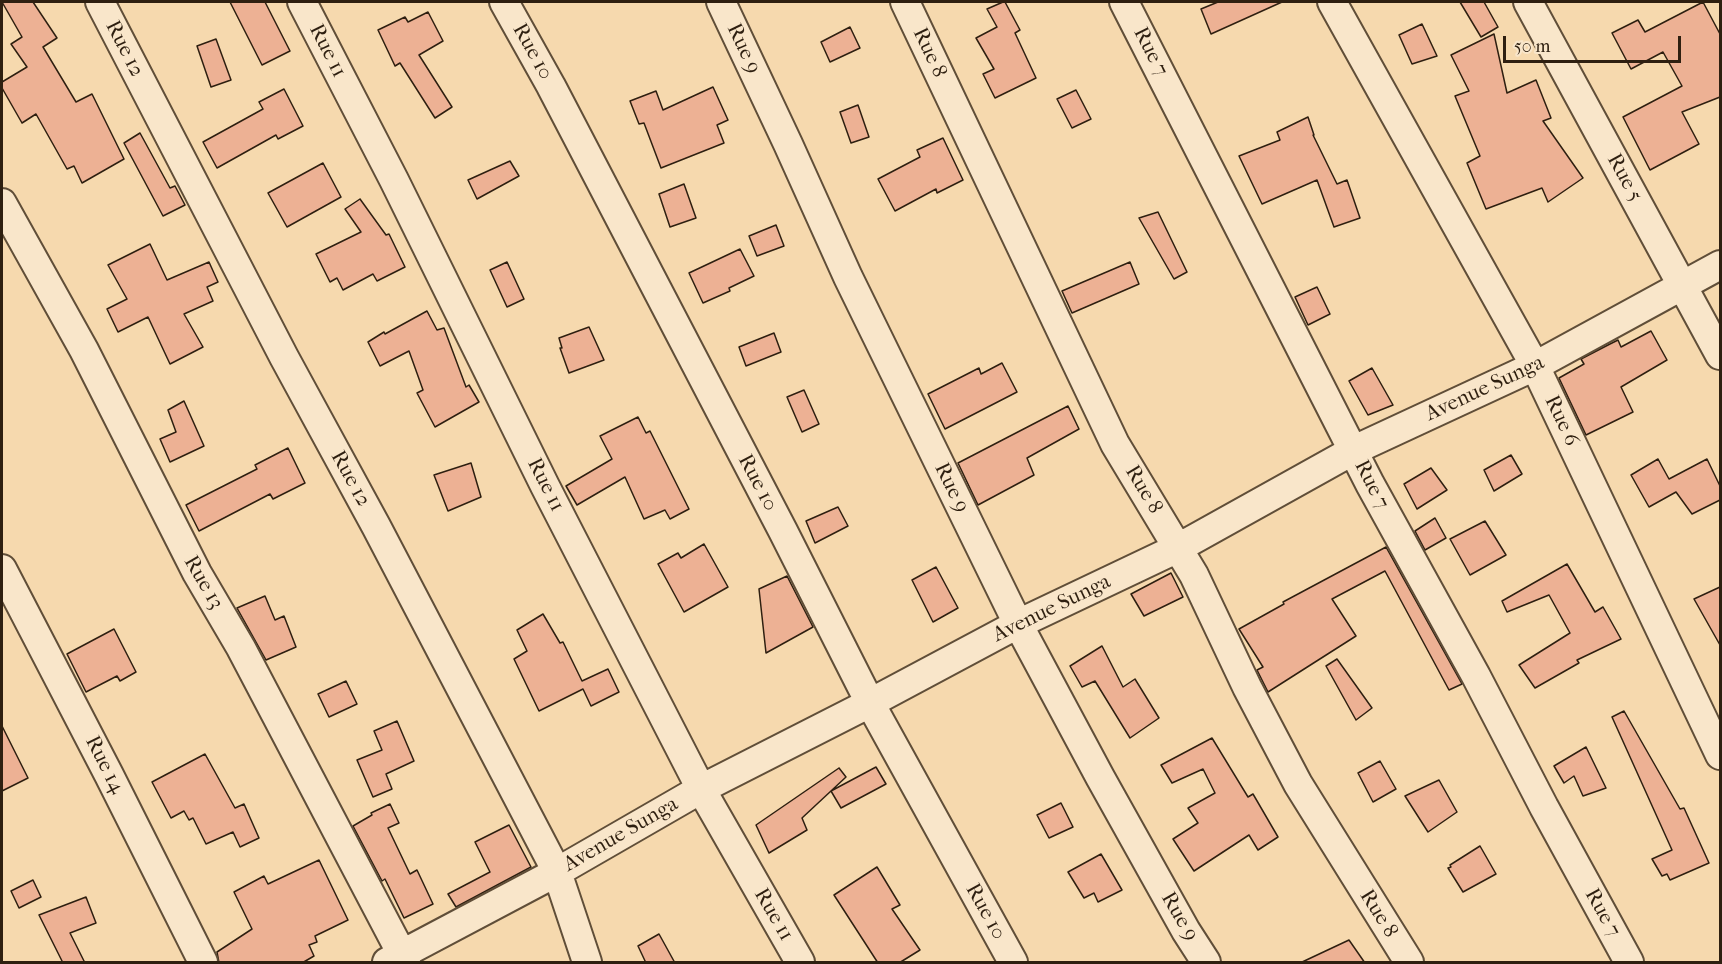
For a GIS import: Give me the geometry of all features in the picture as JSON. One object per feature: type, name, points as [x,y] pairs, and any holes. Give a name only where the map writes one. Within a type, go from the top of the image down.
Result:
[{"type":"street","name":"Rue 12","points":[[100,2],[284,357],[376,526],[557,872],[587,963]]},
{"type":"street","name":"Rue 11","points":[[302,2],[394,180],[545,486],[701,789],[800,963]]},
{"type":"street","name":"Rue 10","points":[[504,2],[551,86],[870,703],[1013,963]]},
{"type":"street","name":"Rue 9","points":[[721,2],[848,278],[1018,624],[1112,798],[1206,963]]},
{"type":"street","name":"Rue 8","points":[[905,2],[1115,444],[1178,548],[1211,610],[1246,687],[1298,784],[1409,963]]},
{"type":"street","name":"Rue 7","points":[[1124,2],[1370,484],[1471,667],[1629,963]]},
{"type":"street","name":"Rue 6","points":[[1332,2],[1534,366],[1720,755]]},
{"type":"street","name":"Rue 5","points":[[1528,2],[1720,355]]},
{"type":"street","name":"Rue 13","points":[[2,203],[84,350],[197,573],[241,648],[399,960]]},
{"type":"street","name":"Avenue Sunga","points":[[399,960],[701,789],[1018,624],[1178,548],[1354,450],[1534,366],[1720,265]]},
{"type":"street","name":"Rue 14","points":[[2,569],[203,963]]},
{"type":"building","points":[[2,2],[33,2],[57,38],[43,47],[76,102],[92,94],[124,159],[82,183],[74,166],[67,169],[36,114],[22,123],[2,88],[2,82],[27,67],[11,44],[22,37]]},
{"type":"building","points":[[230,2],[265,2],[290,51],[262,65]]},
{"type":"building","points":[[1003,2],[1020,30],[1015,33],[1036,78],[995,98],[983,74],[994,69],[976,38],[997,27],[987,9]]},
{"type":"building","points":[[1218,2],[1282,2],[1211,34],[1201,9]]},
{"type":"building","points":[[1460,2],[1484,2],[1498,27],[1481,37]]},
{"type":"building","points":[[1703,2],[1720,34],[1720,97],[1682,112],[1699,144],[1650,170],[1623,117],[1682,86],[1663,52],[1631,69],[1612,33],[1638,20],[1645,32]]},
{"type":"building","points":[[428,12],[443,41],[419,55],[452,107],[435,118],[400,63],[395,66],[378,30],[405,17],[408,22]]},
{"type":"building","points":[[1422,24],[1437,56],[1412,64],[1399,35]]},
{"type":"building","points":[[850,27],[860,48],[830,62],[821,42]]},
{"type":"building","points":[[1494,34],[1507,93],[1536,80],[1551,118],[1543,121],[1583,178],[1548,202],[1542,188],[1486,209],[1467,163],[1480,156],[1455,96],[1469,91],[1451,55]]},
{"type":"building","points":[[216,39],[231,80],[211,87],[197,46]]},
{"type":"building","points":[[713,87],[728,120],[717,125],[724,143],[661,168],[644,123],[639,124],[630,101],[656,91],[663,110]]},
{"type":"building","points":[[284,89],[303,126],[278,139],[276,135],[217,168],[203,142],[263,109],[259,102]]},
{"type":"building","points":[[1076,90],[1091,119],[1072,128],[1057,99]]},
{"type":"building","points":[[858,105],[869,137],[851,143],[840,112]]},
{"type":"building","points":[[1308,117],[1313,135],[1337,184],[1347,180],[1360,218],[1334,227],[1317,180],[1262,204],[1239,156],[1280,140],[1277,132]]},
{"type":"building","points":[[140,133],[170,188],[175,186],[185,205],[163,216],[124,143]]},
{"type":"building","points":[[943,138],[963,180],[937,193],[936,189],[895,211],[878,179],[920,157],[917,150]]},
{"type":"building","points":[[510,161],[519,176],[477,199],[468,180]]},
{"type":"building","points":[[323,163],[341,197],[287,227],[268,193]]},
{"type":"building","points":[[684,184],[696,218],[670,227],[659,194]]},
{"type":"building","points":[[360,199],[386,235],[389,234],[405,267],[377,281],[373,274],[343,290],[337,278],[330,282],[316,254],[361,232],[345,209]]},
{"type":"building","points":[[1158,212],[1187,272],[1174,279],[1139,218]]},
{"type":"building","points":[[776,225],[784,246],[757,256],[749,236]]},
{"type":"building","points":[[150,244],[167,280],[209,262],[218,282],[207,287],[213,301],[184,314],[203,347],[170,364],[148,317],[118,332],[107,309],[127,299],[108,265]]},
{"type":"building","points":[[740,249],[754,276],[729,288],[730,291],[703,303],[689,273]]},
{"type":"building","points":[[507,262],[524,299],[507,307],[490,270]]},
{"type":"building","points":[[1130,262],[1139,284],[1072,313],[1062,291]]},
{"type":"building","points":[[1317,287],[1330,314],[1308,325],[1295,297]]},
{"type":"building","points":[[427,311],[437,330],[444,328],[466,387],[469,385],[479,402],[435,427],[417,393],[423,390],[409,351],[380,366],[368,342]]},
{"type":"building","points":[[589,327],[604,360],[569,373],[559,338]]},
{"type":"building","points":[[1651,331],[1667,360],[1621,387],[1633,412],[1586,435],[1559,378],[1584,364],[1581,359],[1608,345],[1618,340],[1621,347]]},
{"type":"building","points":[[774,333],[781,352],[746,366],[739,347]]},
{"type":"building","points":[[1002,363],[1017,392],[945,429],[928,394],[979,368],[981,374]]},
{"type":"building","points":[[1372,368],[1393,405],[1368,415],[1349,381]]},
{"type":"building","points":[[804,390],[819,424],[802,432],[787,397]]},
{"type":"building","points":[[184,401],[204,446],[170,462],[160,439],[176,432],[168,410]]},
{"type":"building","points":[[1068,406],[1079,429],[1027,458],[1034,475],[978,505],[958,463]]},
{"type":"building","points":[[638,417],[646,433],[650,431],[689,509],[670,519],[665,510],[644,519],[625,477],[577,505],[566,486],[612,459],[600,436]]},
{"type":"building","points":[[288,448],[305,483],[273,499],[270,494],[199,531],[186,505],[257,469],[255,465]]},
{"type":"building","points":[[1511,455],[1522,474],[1494,491],[1484,470]]},
{"type":"building","points":[[1658,459],[1669,479],[1707,459],[1720,486],[1720,500],[1692,514],[1676,492],[1649,507],[1631,475]]},
{"type":"building","points":[[471,463],[481,497],[448,511],[434,475]]},
{"type":"building","points":[[1431,468],[1447,490],[1417,509],[1404,484]]},
{"type":"building","points":[[838,507],[848,526],[815,543],[806,521]]},
{"type":"building","points":[[1435,518],[1446,538],[1425,550],[1415,531]]},
{"type":"building","points":[[1485,521],[1506,555],[1470,575],[1450,539]]},
{"type":"building","points":[[704,544],[728,587],[684,612],[658,564],[678,553],[681,558]]},
{"type":"building","points":[[1386,547],[1462,684],[1449,690],[1385,571],[1332,599],[1356,636],[1268,692],[1257,670],[1263,667],[1239,629],[1284,604],[1283,602]]},
{"type":"building","points":[[1567,564],[1595,612],[1603,607],[1621,639],[1577,660],[1579,663],[1535,688],[1519,665],[1570,633],[1549,595],[1507,612],[1502,601]]},
{"type":"building","points":[[936,567],[958,608],[933,622],[912,580]]},
{"type":"building","points":[[1171,573],[1183,597],[1144,616],[1131,594]]},
{"type":"building","points":[[787,576],[813,627],[766,653],[759,589]]},
{"type":"building","points":[[1720,587],[1720,645],[1694,599]]},
{"type":"building","points":[[265,596],[275,620],[284,616],[296,647],[266,660],[237,608]]},
{"type":"building","points":[[543,614],[560,643],[563,642],[582,681],[608,669],[619,692],[591,706],[583,689],[539,711],[514,659],[527,651],[517,630]]},
{"type":"building","points":[[114,629],[136,672],[120,681],[117,676],[86,692],[67,654]]},
{"type":"building","points":[[1102,646],[1123,687],[1135,679],[1159,718],[1130,738],[1095,681],[1082,687],[1070,666]]},
{"type":"building","points":[[1337,659],[1372,708],[1356,720],[1326,666]]},
{"type":"building","points":[[346,681],[357,704],[329,717],[318,694]]},
{"type":"building","points":[[1624,711],[1680,809],[1684,808],[1709,863],[1670,880],[1667,874],[1662,876],[1652,859],[1672,850],[1612,717]]},
{"type":"building","points":[[397,721],[414,761],[386,774],[392,789],[373,797],[357,760],[382,750],[374,731]]},
{"type":"building","points":[[2,726],[28,778],[2,791]]},
{"type":"building","points":[[1212,738],[1248,797],[1253,794],[1278,837],[1258,850],[1249,835],[1194,871],[1173,839],[1198,823],[1188,808],[1215,793],[1203,769],[1172,783],[1161,765]]},
{"type":"building","points":[[1586,747],[1606,788],[1583,796],[1574,776],[1564,783],[1554,766]]},
{"type":"building","points":[[205,754],[235,808],[244,804],[259,838],[240,847],[233,832],[206,844],[193,818],[189,820],[184,811],[171,818],[152,782]]},
{"type":"building","points":[[1380,761],[1396,789],[1373,802],[1358,773]]},
{"type":"building","points":[[876,767],[886,784],[841,808],[831,791]]},
{"type":"building","points":[[839,768],[846,777],[802,818],[807,830],[769,853],[756,825]]},
{"type":"building","points":[[1439,780],[1457,812],[1428,832],[1405,796]]},
{"type":"building","points":[[1061,803],[1073,827],[1049,838],[1037,815]]},
{"type":"building","points":[[390,804],[399,823],[388,828],[410,874],[417,870],[433,904],[404,918],[385,879],[382,881],[353,826],[372,815],[371,813]]},
{"type":"building","points":[[509,825],[531,867],[456,907],[448,894],[490,872],[475,842]]},
{"type":"building","points":[[1480,846],[1496,874],[1463,892],[1448,868]]},
{"type":"building","points":[[1101,854],[1122,890],[1098,902],[1094,893],[1084,898],[1068,872]]},
{"type":"building","points":[[319,860],[348,920],[315,936],[317,942],[309,945],[314,956],[302,963],[219,963],[217,952],[252,929],[234,892],[264,876],[268,884]]},
{"type":"building","points":[[877,867],[900,905],[892,909],[920,950],[899,963],[878,963],[834,895]]},
{"type":"building","points":[[33,880],[41,897],[19,908],[11,891]]},
{"type":"building","points":[[86,897],[96,923],[70,933],[85,963],[63,963],[39,915]]},
{"type":"building","points":[[659,934],[675,963],[646,963],[638,946]]},
{"type":"building","points":[[1349,940],[1365,963],[1300,963]]}]
